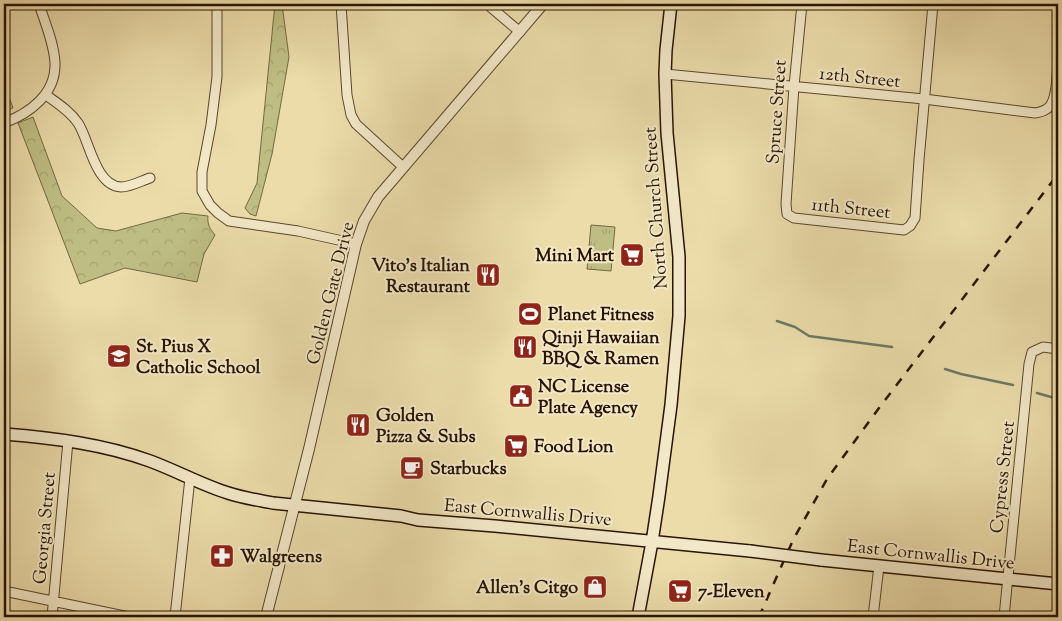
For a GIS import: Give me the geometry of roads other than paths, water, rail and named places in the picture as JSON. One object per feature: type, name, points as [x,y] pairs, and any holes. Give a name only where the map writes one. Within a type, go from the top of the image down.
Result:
[{"type":"main road","name":"North Church Street","points":[[638,617],[652,542],[671,406],[679,316],[680,257],[667,133],[665,74],[670,4]]},
{"type":"main road","name":"East Cornwallis Drive","points":[[4,434],[88,444],[131,455],[176,471],[229,494],[253,500],[294,506],[401,516],[418,520],[750,551],[1058,584]]},
{"type":"street","points":[[4,123],[30,110],[46,95],[54,75],[54,56],[39,4]]},
{"type":"street","points":[[217,4],[217,77],[213,112],[202,172],[202,191],[210,205],[229,221],[298,231],[356,244]]},
{"type":"street","points":[[341,4],[347,95],[351,116],[356,124],[403,167]]},
{"type":"street","points":[[487,4],[520,32]]},
{"type":"street","name":"Golden Gate Drive","points":[[266,617],[309,449],[356,244],[364,221],[378,197],[543,4]]},
{"type":"street","name":"Spruce Street","points":[[794,218],[787,214],[786,204],[802,4]]},
{"type":"street","points":[[924,100],[934,4]]},
{"type":"street","name":"12th Street","points":[[665,74],[794,86],[1035,113],[1044,111],[1049,107],[1054,98],[1058,58]]},
{"type":"street","points":[[46,95],[71,115],[78,124],[92,158],[106,180],[120,187],[150,178]]},
{"type":"street","name":"11th Street","points":[[794,218],[904,230],[910,226],[915,218],[924,100]]},
{"type":"street","name":"Cypress Street","points":[[1004,617],[1029,364],[1032,352],[1043,347],[1058,349]]},
{"type":"street","name":"Georgia Street","points":[[52,617],[68,441]]},
{"type":"street","points":[[175,617],[190,478]]},
{"type":"street","points":[[873,617],[879,566]]},
{"type":"street","points":[[4,591],[129,617]]},
{"type":"waterway","points":[[777,321],[795,327],[809,336],[892,347]]},
{"type":"waterway","points":[[945,369],[1013,385]]},
{"type":"waterway","points":[[1037,393],[1058,399]]},
{"type":"railway","points":[[759,617],[793,540],[827,479],[1058,174]]},
{"type":"place","name":"Mini Mart","points":[[632,255]]},
{"type":"place","name":"Vito's Italian Restaurant","points":[[488,275]]},
{"type":"place","name":"Planet Fitness","points":[[530,314]]},
{"type":"place","name":"Qinji Hawaiian BBQ & Ramen","points":[[525,347]]},
{"type":"place","name":"St. Pius X Catholic School","points":[[119,356]]},
{"type":"place","name":"NC License Plate Agency","points":[[521,396]]},
{"type":"place","name":"Golden Pizza & Subs","points":[[358,425]]},
{"type":"place","name":"Food Lion","points":[[516,446]]},
{"type":"place","name":"Starbucks","points":[[412,468]]},
{"type":"place","name":"Walgreens","points":[[222,556]]},
{"type":"place","name":"Allen's Citgo","points":[[595,587]]},
{"type":"place","name":"7-Eleven","points":[[680,591]]}]
